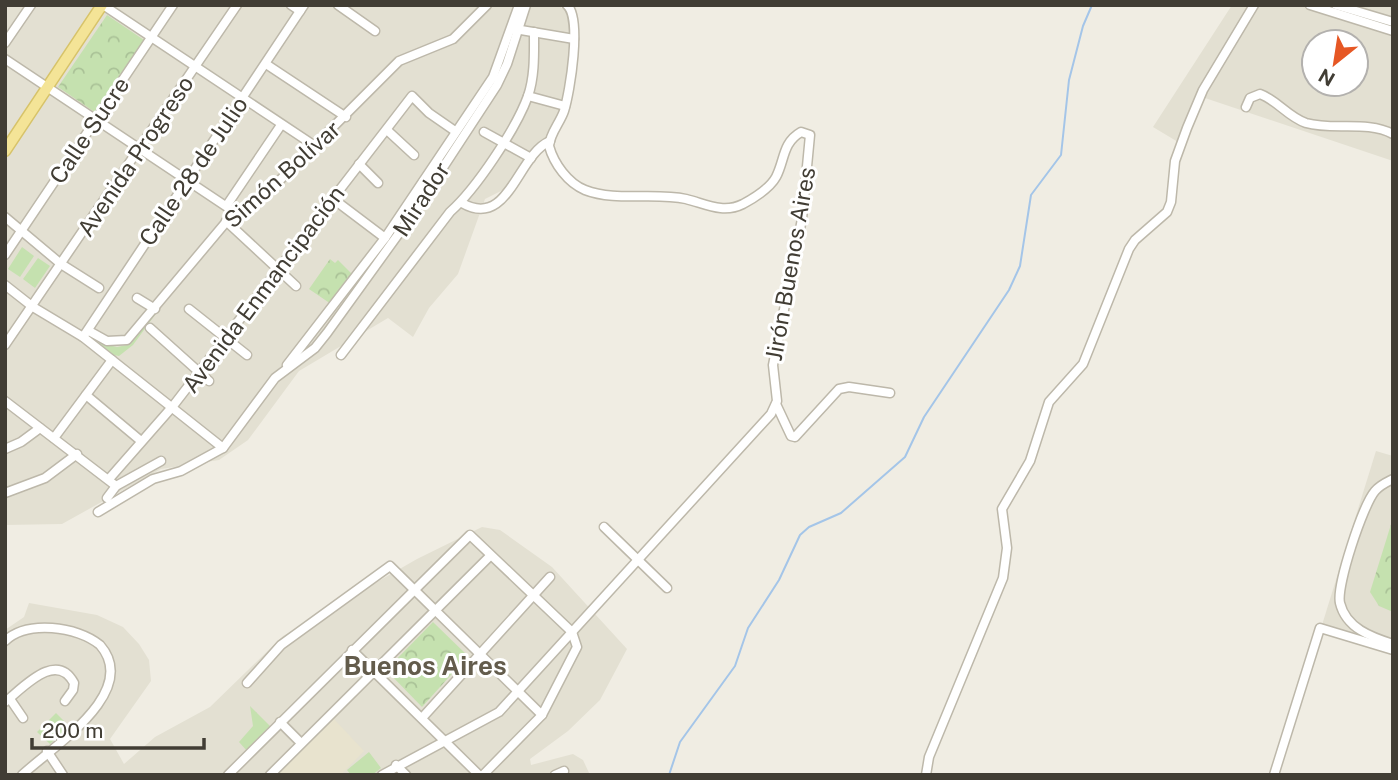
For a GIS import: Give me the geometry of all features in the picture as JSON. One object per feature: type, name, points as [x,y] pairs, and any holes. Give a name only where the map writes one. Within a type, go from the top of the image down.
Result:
[{"type":"main road","points":[[5,151],[103,5]]},
{"type":"street","points":[[5,43],[31,5]]},
{"type":"street","points":[[103,5],[195,69],[315,146]]},
{"type":"street","name":"Calle Sucre","points":[[5,255],[173,5]]},
{"type":"street","name":"Avenida Progreso","points":[[5,345],[140,151],[237,5]]},
{"type":"street","points":[[290,5],[302,8]]},
{"type":"street","points":[[338,5],[375,31]]},
{"type":"street","name":"Simón Bolívar","points":[[86,334],[107,341],[124,342],[155,309],[226,221],[266,194],[400,61],[453,39],[487,5]]},
{"type":"street","name":"Mirador","points":[[283,370],[318,345],[404,227],[497,85],[515,29],[519,5]]},
{"type":"street","name":"Mirador","points":[[98,512],[153,479],[181,471],[223,448],[385,238],[496,72],[526,5]]},
{"type":"street","points":[[462,203],[480,210],[492,207],[507,195],[539,147],[550,141],[565,106],[574,39],[573,12],[567,5]]},
{"type":"street","points":[[926,775],[929,757],[1003,579],[1007,548],[1002,509],[1030,461],[1049,401],[1083,364],[1129,249],[1167,212],[1171,202],[1175,161],[1187,128],[1203,90],[1254,5]]},
{"type":"street","points":[[1310,5],[1393,31]]},
{"type":"street","points":[[1336,5],[1393,22]]},
{"type":"street","name":"Calle 28 de Julio","points":[[86,334],[302,8]]},
{"type":"street","points":[[515,29],[574,39]]},
{"type":"street","points":[[341,355],[450,212],[462,203],[502,142],[528,96],[534,32]]},
{"type":"street","points":[[5,59],[236,213]]},
{"type":"street","points":[[266,64],[346,117]]},
{"type":"street","points":[[1246,107],[1250,98],[1260,94],[1304,122],[1322,126],[1367,127],[1393,134]]},
{"type":"street","name":"Avenida Enmancipación","points":[[107,498],[113,483],[141,441],[173,406],[277,268],[388,131],[412,96],[429,113],[455,131]]},
{"type":"street","points":[[528,96],[565,106]]},
{"type":"street","points":[[227,205],[281,125]]},
{"type":"street","points":[[388,131],[414,155]]},
{"type":"street","points":[[484,132],[531,158]]},
{"type":"street","name":"Jirón Buenos Aires","points":[[550,141],[551,151],[561,169],[572,183],[586,191],[676,197],[726,209],[743,203],[772,183],[790,140],[801,132],[810,135],[802,219],[773,365],[776,404]]},
{"type":"street","points":[[359,164],[378,183]]},
{"type":"street","points":[[332,198],[385,238]]},
{"type":"street","points":[[5,217],[61,264],[99,288]]},
{"type":"street","points":[[226,221],[296,286]]},
{"type":"street","points":[[5,285],[33,307],[86,334],[112,360],[223,448]]},
{"type":"street","points":[[137,298],[155,309]]},
{"type":"street","points":[[189,309],[247,355]]},
{"type":"street","points":[[149,328],[160,341],[209,381]]},
{"type":"street","points":[[54,438],[112,360]]},
{"type":"street","points":[[776,404],[791,436],[795,437],[839,389],[849,387],[890,393]]},
{"type":"street","points":[[86,395],[141,441]]},
{"type":"street","points":[[5,401],[113,483],[161,461]]},
{"type":"street","points":[[382,775],[396,765],[499,712],[771,414],[776,404]]},
{"type":"street","points":[[5,449],[21,442],[40,428]]},
{"type":"street","points":[[5,493],[50,475],[78,454]]},
{"type":"street","points":[[1393,478],[1376,490],[1368,502],[1341,586],[1340,601],[1351,623],[1360,631],[1393,644]]},
{"type":"street","points":[[604,527],[636,561],[667,588]]},
{"type":"street","points":[[228,775],[280,722],[352,650],[412,590],[470,535],[572,632],[576,653],[542,715],[481,775],[352,650]]},
{"type":"street","points":[[270,775],[490,556]]},
{"type":"street","points":[[247,683],[281,646],[390,566],[542,715]]},
{"type":"street","points":[[422,718],[550,577]]},
{"type":"street","points":[[1274,775],[1320,628],[1393,650]]},
{"type":"street","points":[[5,641],[27,629],[68,631],[94,640],[109,659],[109,683],[99,705],[22,775]]},
{"type":"street","points":[[23,718],[7,700],[41,674],[55,668],[65,672],[74,683],[73,690],[65,701]]},
{"type":"street","points":[[280,722],[301,743]]},
{"type":"street","points":[[47,751],[63,775]]},
{"type":"street","points":[[396,765],[406,775]]},
{"type":"street","points":[[555,775],[564,771]]},
{"type":"shaded area","points":[[5,5],[558,5],[569,13],[572,37],[562,109],[550,133],[507,188],[485,199],[458,274],[429,308],[413,337],[388,318],[299,371],[248,440],[219,460],[161,469],[62,524],[5,525]]},
{"type":"shaded area","points":[[1232,5],[1393,5],[1393,161],[1202,97],[1178,142],[1153,127]]},
{"type":"shaded area","points":[[1376,451],[1393,456],[1393,646],[1322,625]]},
{"type":"shaded area","points":[[482,527],[500,530],[552,567],[627,649],[600,700],[568,731],[530,759],[531,765],[573,754],[583,760],[590,775],[5,775],[5,630],[24,617],[29,603],[97,615],[123,627],[149,660],[151,681],[110,739],[124,764],[155,737],[210,707],[283,636],[417,559]]},
{"type":"shaded area","points":[[334,719],[364,751],[341,775],[277,775]]},
{"type":"green space","points":[[107,15],[144,40],[96,113],[58,87]]},
{"type":"green space","points":[[22,247],[34,256],[20,277],[8,269]]},
{"type":"green space","points":[[38,258],[50,266],[35,288],[23,279]]},
{"type":"green space","points":[[330,259],[335,263],[338,260],[353,275],[331,304],[309,289]]},
{"type":"green space","points":[[163,304],[133,345],[119,356],[109,354],[96,342],[117,347],[127,345]]},
{"type":"green space","points":[[1393,518],[1393,612],[1379,606],[1370,592]]},
{"type":"green space","points":[[433,622],[468,656],[422,707],[386,670]]},
{"type":"green space","points":[[250,706],[271,727],[247,751],[239,742],[253,726]]},
{"type":"green space","points":[[56,713],[69,726],[50,744],[37,732]]},
{"type":"green space","points":[[369,752],[381,768],[372,775],[351,775],[347,770]]},
{"type":"waterway","points":[[669,775],[680,742],[735,666],[748,628],[779,580],[800,535],[809,527],[841,513],[905,457],[924,417],[1009,290],[1020,266],[1031,195],[1061,155],[1069,80],[1083,26],[1092,5]]},
{"type":"district","name":"Buenos Aires","points":[[425,665]]}]
